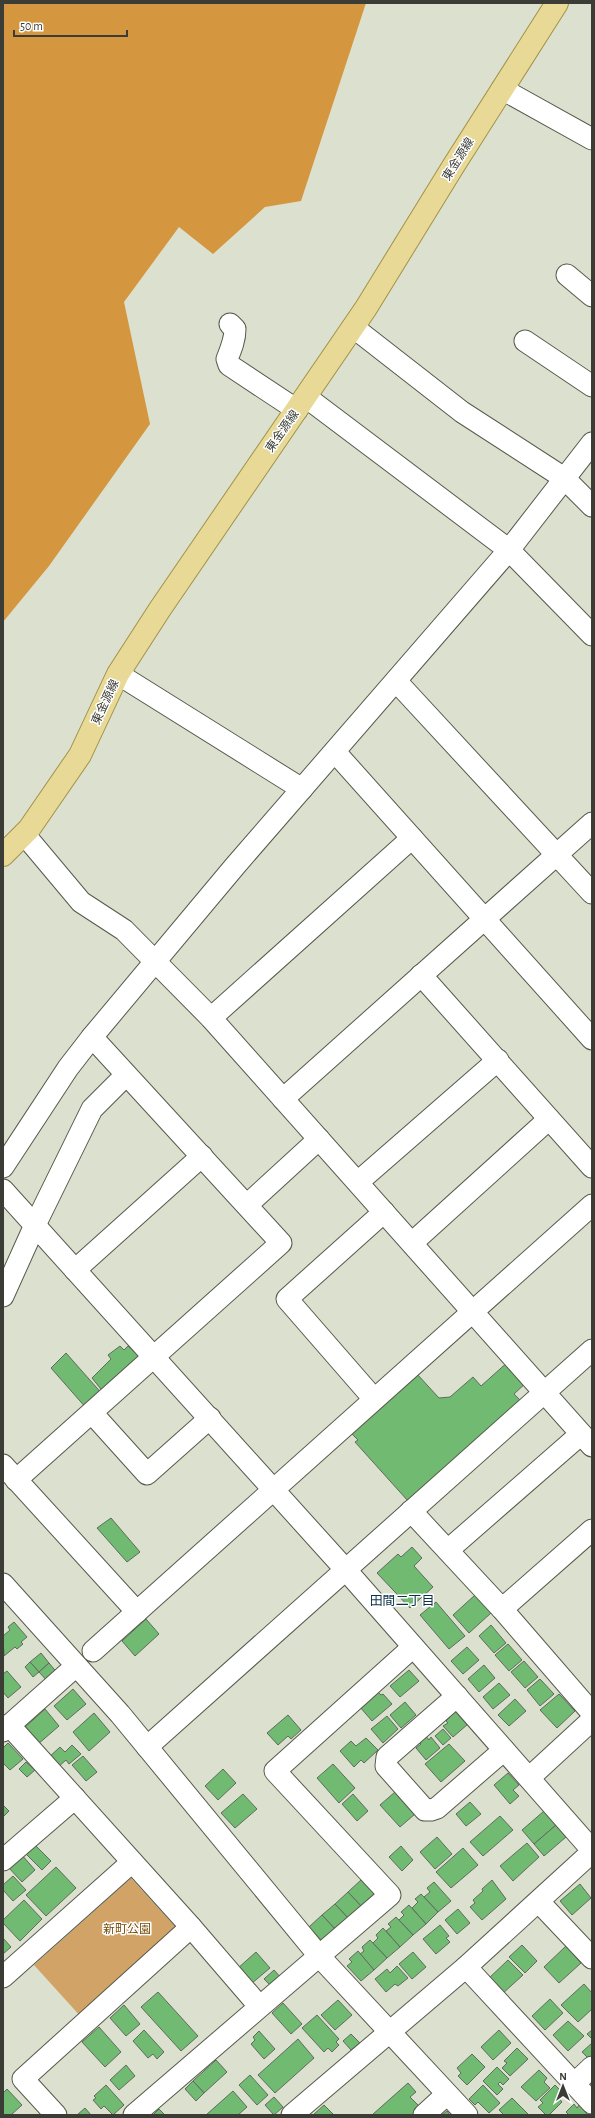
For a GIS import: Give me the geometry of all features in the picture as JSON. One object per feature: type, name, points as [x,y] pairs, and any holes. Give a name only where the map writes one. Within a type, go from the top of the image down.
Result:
[{"type":"main road","name":"東金源線","points":[[3,855],[24,834],[53,796],[80,755],[118,674],[160,609],[353,327],[557,3]]},
{"type":"street","points":[[502,89],[592,139]]},
{"type":"street","points":[[567,274],[592,296]]},
{"type":"street","points":[[230,324],[235,329],[235,341],[227,359],[229,365],[302,403],[509,550],[592,635]]},
{"type":"street","points":[[353,327],[462,412],[564,478],[592,506]]},
{"type":"street","points":[[525,341],[592,386]]},
{"type":"street","points":[[3,1167],[68,1068],[92,1037],[154,961],[509,550],[592,443]]},
{"type":"street","points":[[118,674],[302,789]]},
{"type":"street","points":[[396,681],[592,894]]},
{"type":"street","points":[[335,752],[592,1039]]},
{"type":"street","points":[[283,1099],[592,823]]},
{"type":"street","points":[[24,834],[81,902],[124,930],[212,1018],[587,1440],[448,1550]]},
{"type":"street","points":[[212,1018],[412,838]]},
{"type":"street","points":[[421,975],[592,1166]]},
{"type":"street","points":[[92,1037],[282,1243],[92,1413],[10,1473],[137,1612]]},
{"type":"street","points":[[358,1182],[498,1060]]},
{"type":"street","points":[[3,1296],[35,1225],[92,1109],[126,1074]]},
{"type":"street","points":[[412,1243],[549,1119]]},
{"type":"street","points":[[247,1205],[319,1139]]},
{"type":"street","points":[[75,1270],[202,1156]]},
{"type":"street","points":[[3,1190],[345,1569],[592,1851],[539,1902],[466,1967],[292,2115]]},
{"type":"street","points":[[93,1651],[592,1204]]},
{"type":"street","points":[[374,1399],[287,1299],[384,1212]]},
{"type":"street","points":[[147,1747],[592,1350]]},
{"type":"street","points":[[92,1413],[147,1474],[210,1418]]},
{"type":"street","points":[[411,1511],[502,1609],[592,1713]]},
{"type":"street","points":[[502,1609],[592,1530]]},
{"type":"street","points":[[3,1584],[147,1747],[320,1957],[466,2115]]},
{"type":"street","points":[[134,2115],[259,2006],[320,1957],[390,1895],[275,1771],[413,1647]]},
{"type":"street","points":[[76,1666],[6,1728],[75,1798],[191,1927],[259,2006]]},
{"type":"street","points":[[457,1696],[387,1756],[386,1766],[425,1810],[431,1810],[437,1808],[504,1750]]},
{"type":"street","points":[[529,1778],[592,1720]]},
{"type":"street","points":[[3,1860],[75,1798]]},
{"type":"street","points":[[3,1977],[132,1862]]},
{"type":"street","points":[[539,1902],[592,1958]]},
{"type":"street","points":[[56,2115],[23,2079],[191,1927]]},
{"type":"street","points":[[466,1967],[592,2103]]},
{"type":"street","points":[[574,2084],[592,2067]]},
{"type":"street","points":[[424,2115],[447,2094]]},
{"type":"green space","name":"新町公園","points":[[131,1878],[179,1931],[82,2018],[34,1965]]},
{"type":"shaded area","points":[[3,3],[366,3],[301,201],[265,207],[213,254],[179,227],[124,302],[150,424],[49,566],[3,622]]},
{"type":"building","points":[[120,1346],[124,1350],[128,1346],[142,1358],[104,1393],[92,1378],[111,1359],[108,1355]]},
{"type":"building","points":[[66,1353],[104,1396],[87,1409],[51,1368]]},
{"type":"building","points":[[510,1360],[528,1381],[514,1394],[520,1400],[408,1501],[355,1442],[358,1440],[351,1433],[417,1374],[439,1398],[450,1397],[473,1377],[481,1386]]},
{"type":"building","points":[[111,1518],[140,1552],[127,1562],[97,1528]]},
{"type":"building","points":[[412,1547],[422,1558],[414,1566],[433,1587],[410,1608],[377,1573],[398,1554],[401,1557]]},
{"type":"building","points":[[475,1595],[491,1613],[469,1633],[453,1615]]},
{"type":"building","points":[[436,1602],[465,1636],[449,1649],[420,1615]]},
{"type":"building","points":[[146,1619],[159,1634],[135,1656],[122,1641]]},
{"type":"building","points":[[14,1622],[27,1637],[21,1642],[23,1644],[17,1649],[15,1647],[4,1656],[3,1636],[10,1630],[8,1627]]},
{"type":"building","points":[[491,1625],[506,1643],[494,1653],[479,1636]]},
{"type":"building","points":[[508,1644],[522,1660],[509,1671],[495,1655]]},
{"type":"building","points":[[467,1647],[479,1660],[463,1674],[451,1661]]},
{"type":"building","points":[[41,1653],[49,1663],[39,1672],[30,1662]]},
{"type":"building","points":[[524,1661],[538,1677],[525,1688],[511,1672]]},
{"type":"building","points":[[30,1662],[39,1672],[33,1677],[25,1667]]},
{"type":"building","points":[[49,1663],[59,1675],[49,1683],[39,1672]]},
{"type":"building","points":[[484,1665],[495,1678],[479,1692],[468,1679]]},
{"type":"building","points":[[409,1670],[419,1681],[400,1697],[390,1686]]},
{"type":"building","points":[[7,1671],[21,1687],[8,1698],[3,1692],[3,1674]]},
{"type":"building","points":[[540,1679],[554,1694],[540,1706],[527,1690]]},
{"type":"building","points":[[499,1683],[510,1695],[493,1709],[483,1697]]},
{"type":"building","points":[[73,1689],[86,1704],[67,1720],[54,1706]]},
{"type":"building","points":[[378,1692],[381,1695],[383,1694],[392,1704],[372,1721],[360,1707]]},
{"type":"building","points":[[559,1694],[575,1711],[557,1728],[540,1710]]},
{"type":"building","points":[[515,1699],[526,1711],[509,1726],[498,1715]]},
{"type":"building","points":[[405,1702],[416,1715],[401,1728],[390,1715]]},
{"type":"building","points":[[45,1709],[59,1726],[37,1745],[23,1729]]},
{"type":"building","points":[[456,1709],[468,1724],[453,1737],[443,1726],[448,1723],[446,1721],[450,1717],[449,1715]]},
{"type":"building","points":[[94,1713],[110,1732],[89,1751],[73,1732]]},
{"type":"building","points":[[288,1715],[301,1730],[291,1739],[288,1736],[278,1745],[267,1733]]},
{"type":"building","points":[[387,1716],[398,1729],[383,1743],[371,1729]]},
{"type":"building","points":[[443,1729],[451,1738],[443,1745],[435,1736]]},
{"type":"building","points":[[425,1735],[429,1740],[431,1737],[440,1748],[426,1760],[416,1748],[421,1744],[418,1741]]},
{"type":"building","points":[[366,1738],[378,1750],[364,1763],[361,1760],[354,1767],[340,1751],[351,1741],[356,1746]]},
{"type":"building","points":[[8,1743],[23,1759],[10,1770],[4,1764],[3,1765],[3,1748]]},
{"type":"building","points":[[449,1744],[465,1761],[441,1782],[425,1764]]},
{"type":"building","points":[[72,1745],[81,1754],[69,1764],[66,1760],[57,1768],[48,1758],[60,1747],[65,1752]]},
{"type":"building","points":[[83,1756],[97,1772],[86,1781],[72,1765]]},
{"type":"building","points":[[26,1762],[35,1770],[27,1777],[19,1769]]},
{"type":"building","points":[[333,1764],[355,1788],[339,1803],[317,1778]]},
{"type":"building","points":[[223,1769],[236,1783],[218,1800],[205,1786]]},
{"type":"building","points":[[508,1773],[519,1785],[513,1790],[519,1796],[510,1804],[494,1785]]},
{"type":"building","points":[[395,1792],[415,1814],[400,1827],[380,1805]]},
{"type":"building","points":[[243,1794],[257,1809],[235,1828],[221,1813]]},
{"type":"building","points":[[353,1794],[368,1811],[357,1821],[342,1804]]},
{"type":"building","points":[[470,1802],[481,1814],[466,1826],[456,1814]]},
{"type":"building","points":[[3,1805],[9,1811],[3,1817]]},
{"type":"building","points":[[544,1811],[556,1825],[534,1844],[522,1830]]},
{"type":"building","points":[[500,1816],[513,1830],[483,1856],[470,1842]]},
{"type":"building","points":[[556,1825],[566,1837],[544,1856],[534,1844]]},
{"type":"building","points":[[437,1837],[452,1854],[435,1869],[420,1852]]},
{"type":"building","points":[[33,1843],[51,1861],[42,1870],[24,1852]]},
{"type":"building","points":[[527,1843],[539,1857],[513,1881],[500,1866]]},
{"type":"building","points":[[401,1846],[413,1860],[402,1871],[389,1857]]},
{"type":"building","points":[[463,1848],[478,1865],[451,1888],[436,1872]]},
{"type":"building","points":[[21,1854],[35,1870],[22,1882],[8,1867]]},
{"type":"building","points":[[56,1867],[76,1888],[46,1916],[26,1895]]},
{"type":"building","points":[[13,1876],[26,1890],[13,1901],[3,1890],[3,1885]]},
{"type":"building","points":[[361,1880],[374,1894],[361,1906],[348,1892]]},
{"type":"building","points":[[492,1880],[506,1899],[482,1920],[470,1907],[475,1903],[473,1900]]},
{"type":"building","points":[[434,1882],[451,1901],[438,1912],[424,1897],[430,1892],[427,1888]]},
{"type":"building","points":[[580,1884],[591,1898],[572,1915],[560,1901]]},
{"type":"building","points":[[348,1892],[361,1906],[348,1918],[335,1904]]},
{"type":"building","points":[[421,1894],[438,1912],[426,1924],[412,1908],[418,1902],[415,1899]]},
{"type":"building","points":[[24,1900],[42,1919],[20,1941],[3,1923],[3,1920]]},
{"type":"building","points":[[335,1904],[348,1918],[335,1929],[322,1915]]},
{"type":"building","points":[[409,1905],[426,1924],[413,1935],[399,1920],[404,1915],[401,1912]]},
{"type":"building","points":[[458,1909],[470,1923],[457,1934],[445,1920]]},
{"type":"building","points":[[322,1915],[335,1929],[322,1941],[309,1927]]},
{"type":"building","points":[[396,1917],[413,1935],[400,1947],[386,1931],[391,1927],[388,1924]]},
{"type":"building","points":[[440,1925],[449,1936],[446,1938],[450,1942],[436,1954],[423,1939]]},
{"type":"building","points":[[383,1928],[400,1947],[387,1958],[373,1943],[378,1938],[376,1935]]},
{"type":"building","points":[[3,1938],[11,1947],[3,1954]]},
{"type":"building","points":[[370,1940],[387,1958],[374,1970],[360,1954],[364,1951],[362,1947]]},
{"type":"building","points":[[522,1945],[537,1961],[525,1973],[509,1957]]},
{"type":"building","points":[[566,1946],[581,1963],[559,1983],[544,1967]]},
{"type":"building","points":[[358,1951],[374,1970],[361,1981],[347,1966],[352,1962],[349,1959]]},
{"type":"building","points":[[256,1952],[270,1968],[251,1984],[237,1969]]},
{"type":"building","points":[[413,1952],[426,1967],[412,1979],[399,1964]]},
{"type":"building","points":[[508,1960],[523,1975],[501,1995],[487,1980]]},
{"type":"building","points":[[397,1966],[408,1978],[398,1986],[395,1984],[386,1992],[375,1979],[387,1969],[390,1973]]},
{"type":"building","points":[[274,1970],[282,1979],[273,1988],[264,1979]]},
{"type":"building","points":[[584,1984],[592,1993],[592,2009],[578,2022],[561,2005]]},
{"type":"building","points":[[158,1992],[198,2036],[181,2051],[141,2007]]},
{"type":"building","points":[[550,1999],[563,2013],[545,2030],[532,2016]]},
{"type":"building","points":[[338,2000],[352,2015],[335,2030],[321,2015]]},
{"type":"building","points":[[283,2003],[302,2024],[291,2034],[272,2013]]},
{"type":"building","points":[[124,2005],[140,2024],[126,2036],[110,2018]]},
{"type":"building","points":[[317,2015],[339,2039],[336,2042],[339,2045],[332,2052],[328,2048],[324,2052],[302,2028]]},
{"type":"building","points":[[568,2021],[584,2036],[568,2051],[553,2035]]},
{"type":"building","points":[[99,2027],[121,2052],[105,2067],[82,2042]]},
{"type":"building","points":[[144,2030],[164,2052],[157,2059],[153,2054],[148,2058],[133,2041]]},
{"type":"building","points":[[499,2030],[511,2043],[493,2060],[481,2047]]},
{"type":"building","points":[[592,2030],[592,2039],[587,2034]]},
{"type":"building","points":[[259,2031],[275,2049],[264,2059],[251,2044],[255,2040],[253,2037]]},
{"type":"building","points":[[351,2034],[360,2043],[351,2050],[343,2041]]},
{"type":"building","points":[[298,2039],[314,2058],[275,2093],[258,2075]]},
{"type":"building","points":[[592,2043],[592,2062],[582,2052]]},
{"type":"building","points":[[517,2048],[528,2059],[510,2076],[502,2068],[507,2063],[504,2061]]},
{"type":"building","points":[[472,2054],[485,2067],[467,2085],[458,2076],[461,2073],[457,2068]]},
{"type":"building","points":[[216,2060],[227,2072],[204,2093],[193,2081]]},
{"type":"building","points":[[126,2065],[135,2076],[119,2090],[110,2080]]},
{"type":"building","points":[[497,2067],[509,2079],[503,2085],[500,2082],[498,2084],[503,2089],[497,2095],[483,2081]]},
{"type":"building","points":[[539,2070],[547,2078],[544,2082],[550,2088],[536,2101],[521,2087]]},
{"type":"building","points":[[250,2075],[268,2095],[257,2105],[239,2085]]},
{"type":"building","points":[[193,2081],[204,2093],[196,2101],[185,2089]]},
{"type":"building","points":[[408,2083],[416,2092],[410,2097],[420,2107],[412,2115],[372,2115]]},
{"type":"building","points":[[106,2085],[124,2105],[113,2115],[104,2106],[101,2109],[93,2100],[96,2098],[94,2096]]},
{"type":"building","points":[[483,2085],[500,2103],[489,2113],[478,2102],[475,2105],[469,2099]]},
{"type":"building","points":[[555,2085],[562,2092],[558,2097],[562,2102],[549,2115],[546,2115],[538,2107],[543,2103],[540,2100]]},
{"type":"building","points":[[7,2089],[22,2105],[11,2115],[3,2115],[3,2093]]},
{"type":"building","points":[[233,2091],[247,2107],[238,2115],[206,2115]]},
{"type":"building","points":[[274,2097],[283,2107],[274,2115],[265,2105]]},
{"type":"building","points":[[512,2098],[529,2115],[504,2115],[499,2110]]},
{"type":"building","points":[[574,2104],[577,2108],[579,2105],[588,2115],[569,2115],[566,2112]]},
{"type":"building","points":[[324,2105],[334,2115],[313,2115]]},
{"type":"building","points":[[85,2108],[91,2115],[77,2115]]},
{"type":"building","points":[[159,2109],[165,2115],[153,2115]]},
{"type":"building","points":[[447,2111],[450,2115],[442,2115]]},
{"type":"district","name":"田間二丁目","points":[[402,1600]]}]
